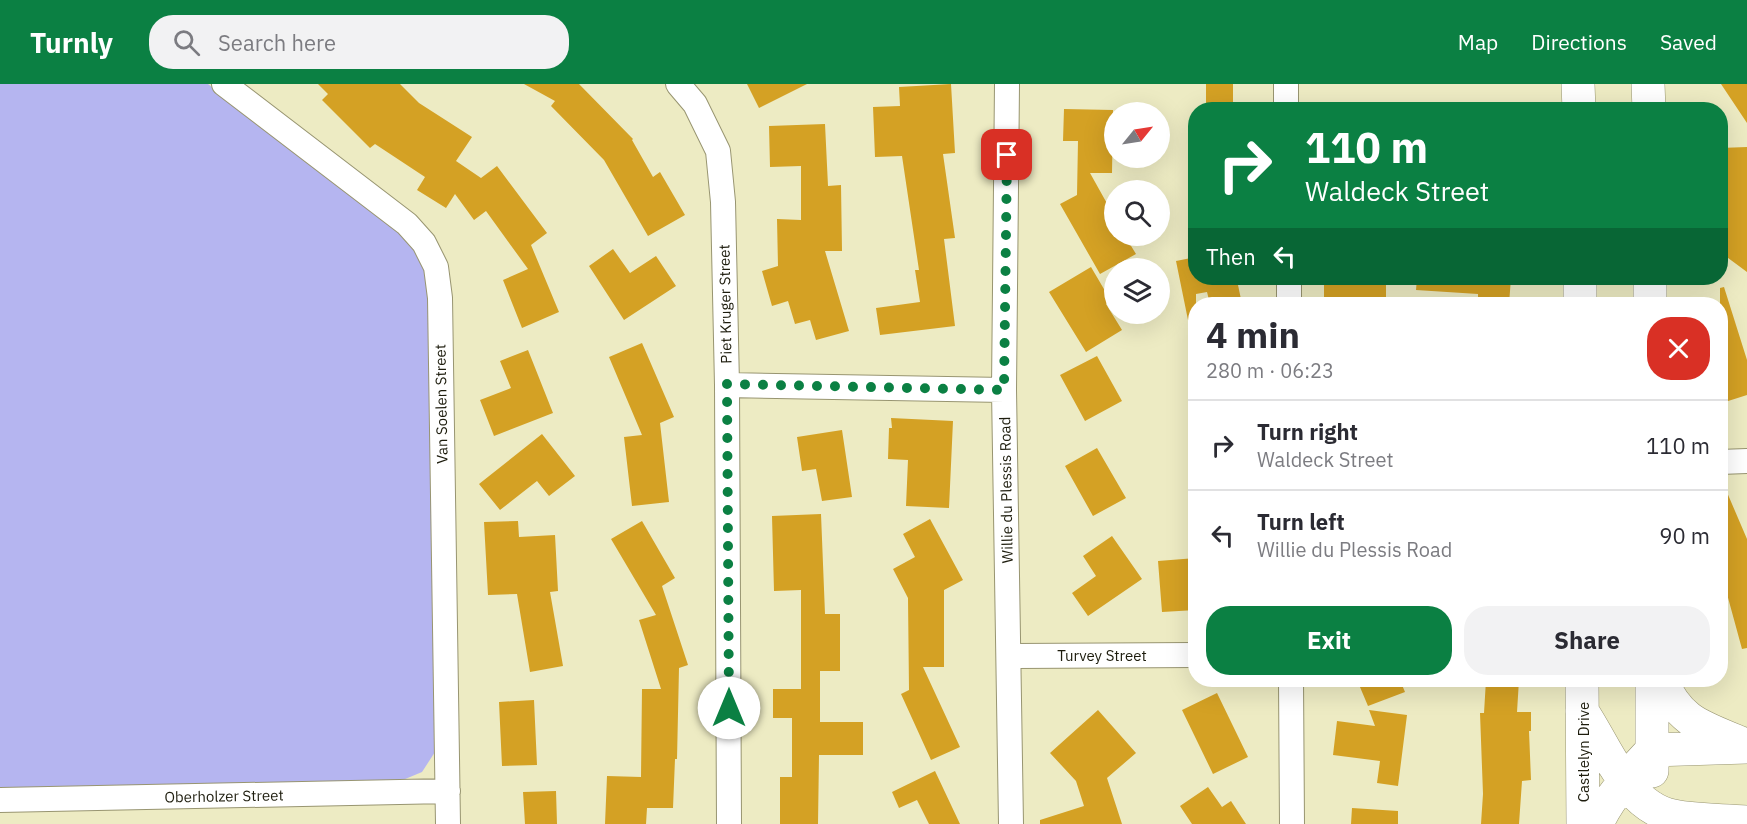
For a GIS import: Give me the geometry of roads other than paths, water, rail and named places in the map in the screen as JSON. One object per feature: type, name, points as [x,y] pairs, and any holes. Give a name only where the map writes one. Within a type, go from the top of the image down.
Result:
[{"type":"street","name":"Van Soelen Street","points":[[224,84],[407,224],[424,243],[436,267],[440,298],[448,824]]},
{"type":"street","name":"Piet Kruger Street","points":[[678,84],[695,104],[718,151],[723,202],[727,384],[729,824]]},
{"type":"street","name":"Willie du Plessis Road","points":[[1007,84],[1004,390],[1011,824]]},
{"type":"street","points":[[1286,84],[1287,102]]},
{"type":"street","points":[[1578,84],[1579,102]]},
{"type":"street","points":[[1648,84],[1649,102]]},
{"type":"street","points":[[727,384],[1004,390]]},
{"type":"street","points":[[1728,462],[1747,461]]},
{"type":"street","name":"Turvey Street","points":[[1009,656],[1188,655]]},
{"type":"street","points":[[1290,687],[1292,824]]},
{"type":"street","points":[[1652,687],[1652,816]]},
{"type":"street","points":[[1664,687],[1677,709],[1689,718],[1704,728],[1747,746]]},
{"type":"street","points":[[1582,695],[1625,782],[1652,816]]},
{"type":"street","name":"Castlelyn Drive","points":[[1582,695],[1583,824]]},
{"type":"street","points":[[1597,824],[1613,797],[1652,750],[1747,746]]},
{"type":"street","name":"Oberholzer Street","points":[[0,800],[448,791]]},
{"type":"street","points":[[1652,816],[1747,822]]}]
